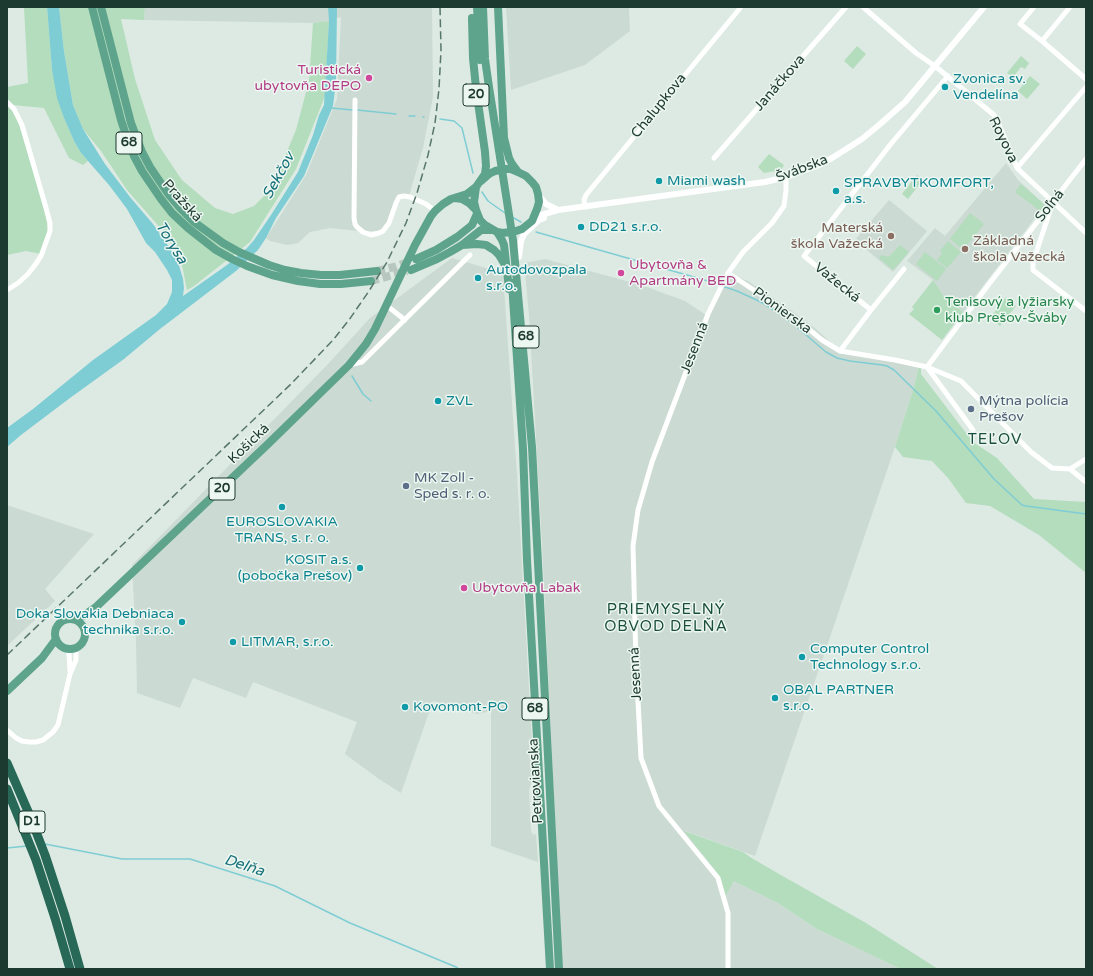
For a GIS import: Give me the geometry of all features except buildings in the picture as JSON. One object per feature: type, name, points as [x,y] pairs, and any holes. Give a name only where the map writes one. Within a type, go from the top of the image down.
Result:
[{"type":"highway","name":"D1","points":[[7,763],[30,816],[54,882],[80,969]]},
{"type":"highway","name":"D1","points":[[7,789],[33,853],[70,969]]},
{"type":"main road","name":"Pražská","points":[[92,7],[127,138],[142,171],[172,213],[216,250],[261,272],[290,280],[320,284],[341,284],[371,281]]},
{"type":"main road","name":"Pražská","points":[[101,7],[131,123],[142,152],[150,167],[169,194],[194,222],[223,243],[268,265],[301,273],[321,275],[340,275],[377,271]]},
{"type":"main road","name":"20","points":[[472,7],[473,58],[486,166],[485,174],[479,184]]},
{"type":"main road","points":[[477,7],[480,58],[511,226],[512,279],[532,447]]},
{"type":"main road","points":[[483,7],[485,59],[491,124]]},
{"type":"main road","name":"20","points":[[498,7],[504,138],[509,158],[518,172]]},
{"type":"main road","points":[[495,171],[499,164],[504,138]]},
{"type":"main road","points":[[411,270],[437,259],[462,245],[481,230],[494,231],[502,234],[522,229],[532,221],[539,202],[536,187],[526,176],[511,169],[495,171],[489,174],[479,184],[474,202],[476,212],[472,225],[457,237],[436,250],[416,259]]},
{"type":"main road","name":"Košická","points":[[7,692],[42,658],[56,638],[56,629],[61,621],[83,616],[96,607],[248,464],[350,365],[375,329],[426,223],[435,211],[443,204],[467,194],[479,184]]},
{"type":"main road","points":[[455,198],[462,199],[469,203],[480,220],[494,231],[502,240],[512,279]]},
{"type":"main road","name":"68","points":[[522,229],[518,234],[517,239],[531,402],[532,447]]},
{"type":"main road","points":[[462,245],[486,245],[494,250],[502,260],[512,279]]},
{"type":"main road","name":"Petrovianska","points":[[512,279],[550,969]]},
{"type":"main road","name":"Petrovianska","points":[[532,447],[559,969]]},
{"type":"main road","name":"Košická","points":[[42,658],[65,648],[76,648],[82,644],[86,633],[84,627],[96,607]]},
{"type":"main road","points":[[75,619],[84,627]]},
{"type":"main road","points":[[56,638],[60,645],[65,648]]},
{"type":"street","name":"Chalupkova","points":[[585,207],[584,200],[586,195],[741,7]]},
{"type":"street","name":"Janáčkova","points":[[714,158],[846,7]]},
{"type":"street","name":"Royova","points":[[862,7],[994,115],[1017,168],[1086,233]]},
{"type":"street","name":"Švábska","points":[[532,221],[541,215],[558,210],[786,178],[826,161],[862,140],[905,102],[984,7]]},
{"type":"street","points":[[1034,7],[1020,24],[1086,79]]},
{"type":"street","points":[[1042,41],[1070,7]]},
{"type":"street","name":"Važecká","points":[[871,310],[804,256],[890,145],[948,76]]},
{"type":"street","points":[[1017,168],[1086,87]]},
{"type":"street","points":[[355,100],[354,218],[357,227],[363,232],[371,235],[383,231],[389,223],[399,197],[404,196],[415,199],[435,211]]},
{"type":"street","points":[[7,102],[14,109],[22,125],[50,223],[50,231],[41,256],[35,265],[18,283],[7,290]]},
{"type":"street","name":"Soľná","points":[[927,367],[1086,159]]},
{"type":"street","points":[[728,274],[743,252],[772,223],[784,206],[786,178]]},
{"type":"street","points":[[538,194],[546,204],[558,210]]},
{"type":"street","points":[[1053,202],[1033,262],[1033,270],[1086,312]]},
{"type":"street","points":[[519,257],[521,242],[524,234],[539,220],[558,210]]},
{"type":"street","points":[[1036,224],[1044,230]]},
{"type":"street","name":"Košická","points":[[350,365],[362,362],[470,255]]},
{"type":"street","name":"Važecká","points":[[840,351],[904,269]]},
{"type":"street","name":"Jesenná","points":[[728,274],[711,307],[652,462],[638,510],[633,558],[641,758],[659,806],[718,878],[728,913],[728,969]]},
{"type":"street","name":"Pionierska","points":[[728,274],[775,304],[822,340],[840,351],[927,367],[961,381],[1031,452],[1052,468],[1070,469]]},
{"type":"street","points":[[386,305],[405,320]]},
{"type":"street","points":[[927,367],[973,430]]},
{"type":"street","points":[[1086,459],[1070,469],[1086,482]]},
{"type":"street","points":[[65,648],[69,654],[70,674]]},
{"type":"street","points":[[7,730],[22,741],[36,742],[43,740],[58,725],[70,674],[76,660],[76,648]]},
{"type":"shaded area","points":[[145,7],[432,7],[433,97],[423,148],[409,196],[400,195],[385,231],[358,231],[330,228],[310,232],[298,243],[287,245],[270,241],[266,238],[306,175],[337,99],[341,17],[329,21],[313,23],[144,20]]},
{"type":"shaded area","points":[[506,7],[629,7],[630,31],[585,65],[511,90]]},
{"type":"shaded area","name":"Základná škola Važecká","points":[[1006,163],[1018,180],[1045,205],[963,312],[945,298],[933,280],[907,261],[935,228],[945,236]]},
{"type":"shaded area","name":"Materská škola Važecká","points":[[889,200],[927,231],[893,272],[855,240]]},
{"type":"shaded area","points":[[452,258],[503,273],[517,475],[534,780],[529,790],[531,830],[533,835],[536,834],[538,862],[491,846],[491,711],[477,714],[433,701],[401,793],[345,754],[357,722],[253,682],[246,698],[193,678],[180,708],[137,693],[132,565],[328,364],[370,318]]},
{"type":"shaded area","points":[[545,259],[641,285],[685,301],[706,315],[727,273],[748,281],[792,311],[816,329],[840,351],[919,366],[895,447],[755,856],[685,831],[718,874],[725,896],[734,881],[778,903],[817,929],[901,969],[562,969],[542,545],[529,315],[524,263]]},
{"type":"shaded area","points":[[7,505],[94,534],[45,589],[55,601],[7,646]]},
{"type":"green space","points":[[24,7],[47,7],[52,70],[64,118],[74,141],[88,161],[83,165],[69,158],[44,108],[13,105],[45,209],[48,230],[41,254],[26,251],[7,255],[7,87],[28,83]]},
{"type":"green space","points":[[59,7],[145,7],[144,20],[121,19],[135,79],[155,140],[182,180],[215,208],[233,214],[254,206],[271,189],[296,130],[309,81],[313,23],[329,21],[325,96],[296,169],[250,242],[187,290],[181,260],[163,231],[127,190],[101,151],[83,129],[73,105],[64,51]]},
{"type":"green space","points":[[857,46],[866,54],[853,69],[844,61]]},
{"type":"green space","points":[[1021,56],[1029,63],[1025,69],[1021,67],[1013,77],[1007,73]]},
{"type":"green space","points":[[1030,76],[1040,84],[1027,99],[1018,91]]},
{"type":"green space","points":[[769,154],[784,165],[781,170],[764,173],[758,167]]},
{"type":"green space","points":[[917,175],[923,180],[908,199],[902,194]]},
{"type":"green space","points":[[1021,184],[1045,205],[1040,211],[1015,192]]},
{"type":"green space","points":[[970,213],[984,224],[963,250],[950,239]]},
{"type":"green space","points":[[948,241],[961,252],[947,268],[937,260],[942,253],[940,251]]},
{"type":"green space","points":[[900,245],[909,252],[893,270],[879,258],[881,255],[889,257]]},
{"type":"green space","points":[[925,252],[946,269],[937,281],[916,264]]},
{"type":"green space","name":"Tenisový a lyžiarsky klub Prešov-Šváby","points":[[933,280],[945,298],[963,312],[942,340],[909,314],[914,309],[912,307]]},
{"type":"green space","points":[[1005,298],[1016,306],[1000,326],[990,318]]},
{"type":"green space","points":[[919,366],[921,366],[921,374],[973,442],[997,458],[1034,499],[1086,502],[1086,573],[1039,535],[990,506],[966,503],[948,478],[932,461],[903,457],[895,447]]},
{"type":"green space","points":[[684,831],[743,852],[866,923],[938,969],[901,969],[817,929],[778,903],[734,881],[725,897],[718,874]]},
{"type":"water","points":[[47,7],[59,7],[64,51],[73,105],[83,129],[105,164],[153,224],[174,254],[183,279],[183,296],[227,265],[247,248],[271,215],[298,172],[324,105],[329,21],[328,7],[337,7],[336,82],[333,106],[304,176],[276,218],[258,250],[236,271],[160,329],[124,359],[70,398],[7,447],[7,428],[33,409],[93,360],[156,315],[167,304],[172,292],[172,280],[167,270],[155,252],[146,243],[127,209],[109,185],[81,153],[74,141],[57,98],[52,70]]},
{"type":"waterway","points":[[331,108],[353,110]]},
{"type":"waterway","points":[[357,110],[396,114]]},
{"type":"waterway","points":[[409,116],[415,116]]},
{"type":"waterway","points":[[440,119],[454,121],[462,128],[473,173]]},
{"type":"waterway","points":[[482,192],[488,201],[505,213]]},
{"type":"waterway","points":[[512,217],[521,222]]},
{"type":"waterway","points":[[536,232],[715,283]]},
{"type":"waterway","points":[[722,286],[761,302],[777,312],[826,352],[837,358],[887,366],[894,370],[936,411],[994,479],[1022,505],[1086,514]]},
{"type":"waterway","points":[[352,376],[363,394],[371,401]]},
{"type":"waterway","name":"Delňa","points":[[45,844],[122,859],[190,859],[275,886],[350,923],[459,969]]},
{"type":"waterway","name":"Delňa","points":[[7,848],[27,846]]},
{"type":"tunnel","points":[[377,271],[411,261]]},
{"type":"tunnel","points":[[371,281],[407,271]]},
{"type":"railway","points":[[7,655],[291,384],[333,340],[369,291],[387,262],[406,223],[417,193],[428,155],[435,123],[439,89],[441,50],[440,7]]},
{"type":"place","name":"Turistická ubytovňa DEPO","points":[[369,78]]},
{"type":"place","name":"Zvonica sv. Vendelína","points":[[945,87]]},
{"type":"place","name":"Miami wash","points":[[659,181]]},
{"type":"place","name":"SPRAVBYTKOMFORT, a.s.","points":[[836,191]]},
{"type":"place","name":"DD21 s.r.o.","points":[[581,227]]},
{"type":"place","name":"Materská škola Važecká","points":[[891,236]]},
{"type":"place","name":"Základná škola Važecká","points":[[965,249]]},
{"type":"place","name":"Ubytovňa & Apartmány BED","points":[[621,273]]},
{"type":"place","name":"Autodovozpala s.r.o.","points":[[478,278]]},
{"type":"place","name":"Tenisový a lyžiarsky klub Prešov-Šváby","points":[[937,310]]},
{"type":"place","name":"ZVL","points":[[438,401]]},
{"type":"place","name":"Mýtna polícia Prešov","points":[[971,409]]},
{"type":"place","name":"MK Zoll - Sped s. r. o.","points":[[406,486]]},
{"type":"place","name":"EUROSLOVAKIA TRANS, s. r. o.","points":[[282,507]]},
{"type":"place","name":"KOSIT a.s. (pobočka Prešov)","points":[[360,568]]},
{"type":"place","name":"Ubytovňa Labak","points":[[464,588]]},
{"type":"place","name":"Doka Slovakia Debniaca technika s.r.o.","points":[[182,622]]},
{"type":"place","name":"LITMAR, s.r.o.","points":[[233,642]]},
{"type":"place","name":"Computer Control Technology s.r.o.","points":[[802,657]]},
{"type":"place","name":"OBAL PARTNER s.r.o.","points":[[775,698]]},
{"type":"place","name":"Kovomont-PO","points":[[405,707]]},
{"type":"district","name":"TEĽOV","points":[[995,440]]},
{"type":"district","name":"PRIEMYSELNÝ OBVOD DELŇA","points":[[666,618]]},
{"type":"water label","name":"Sekčov","points":[[279,176]]},
{"type":"water label","name":"Torysa","points":[[171,243]]}]
